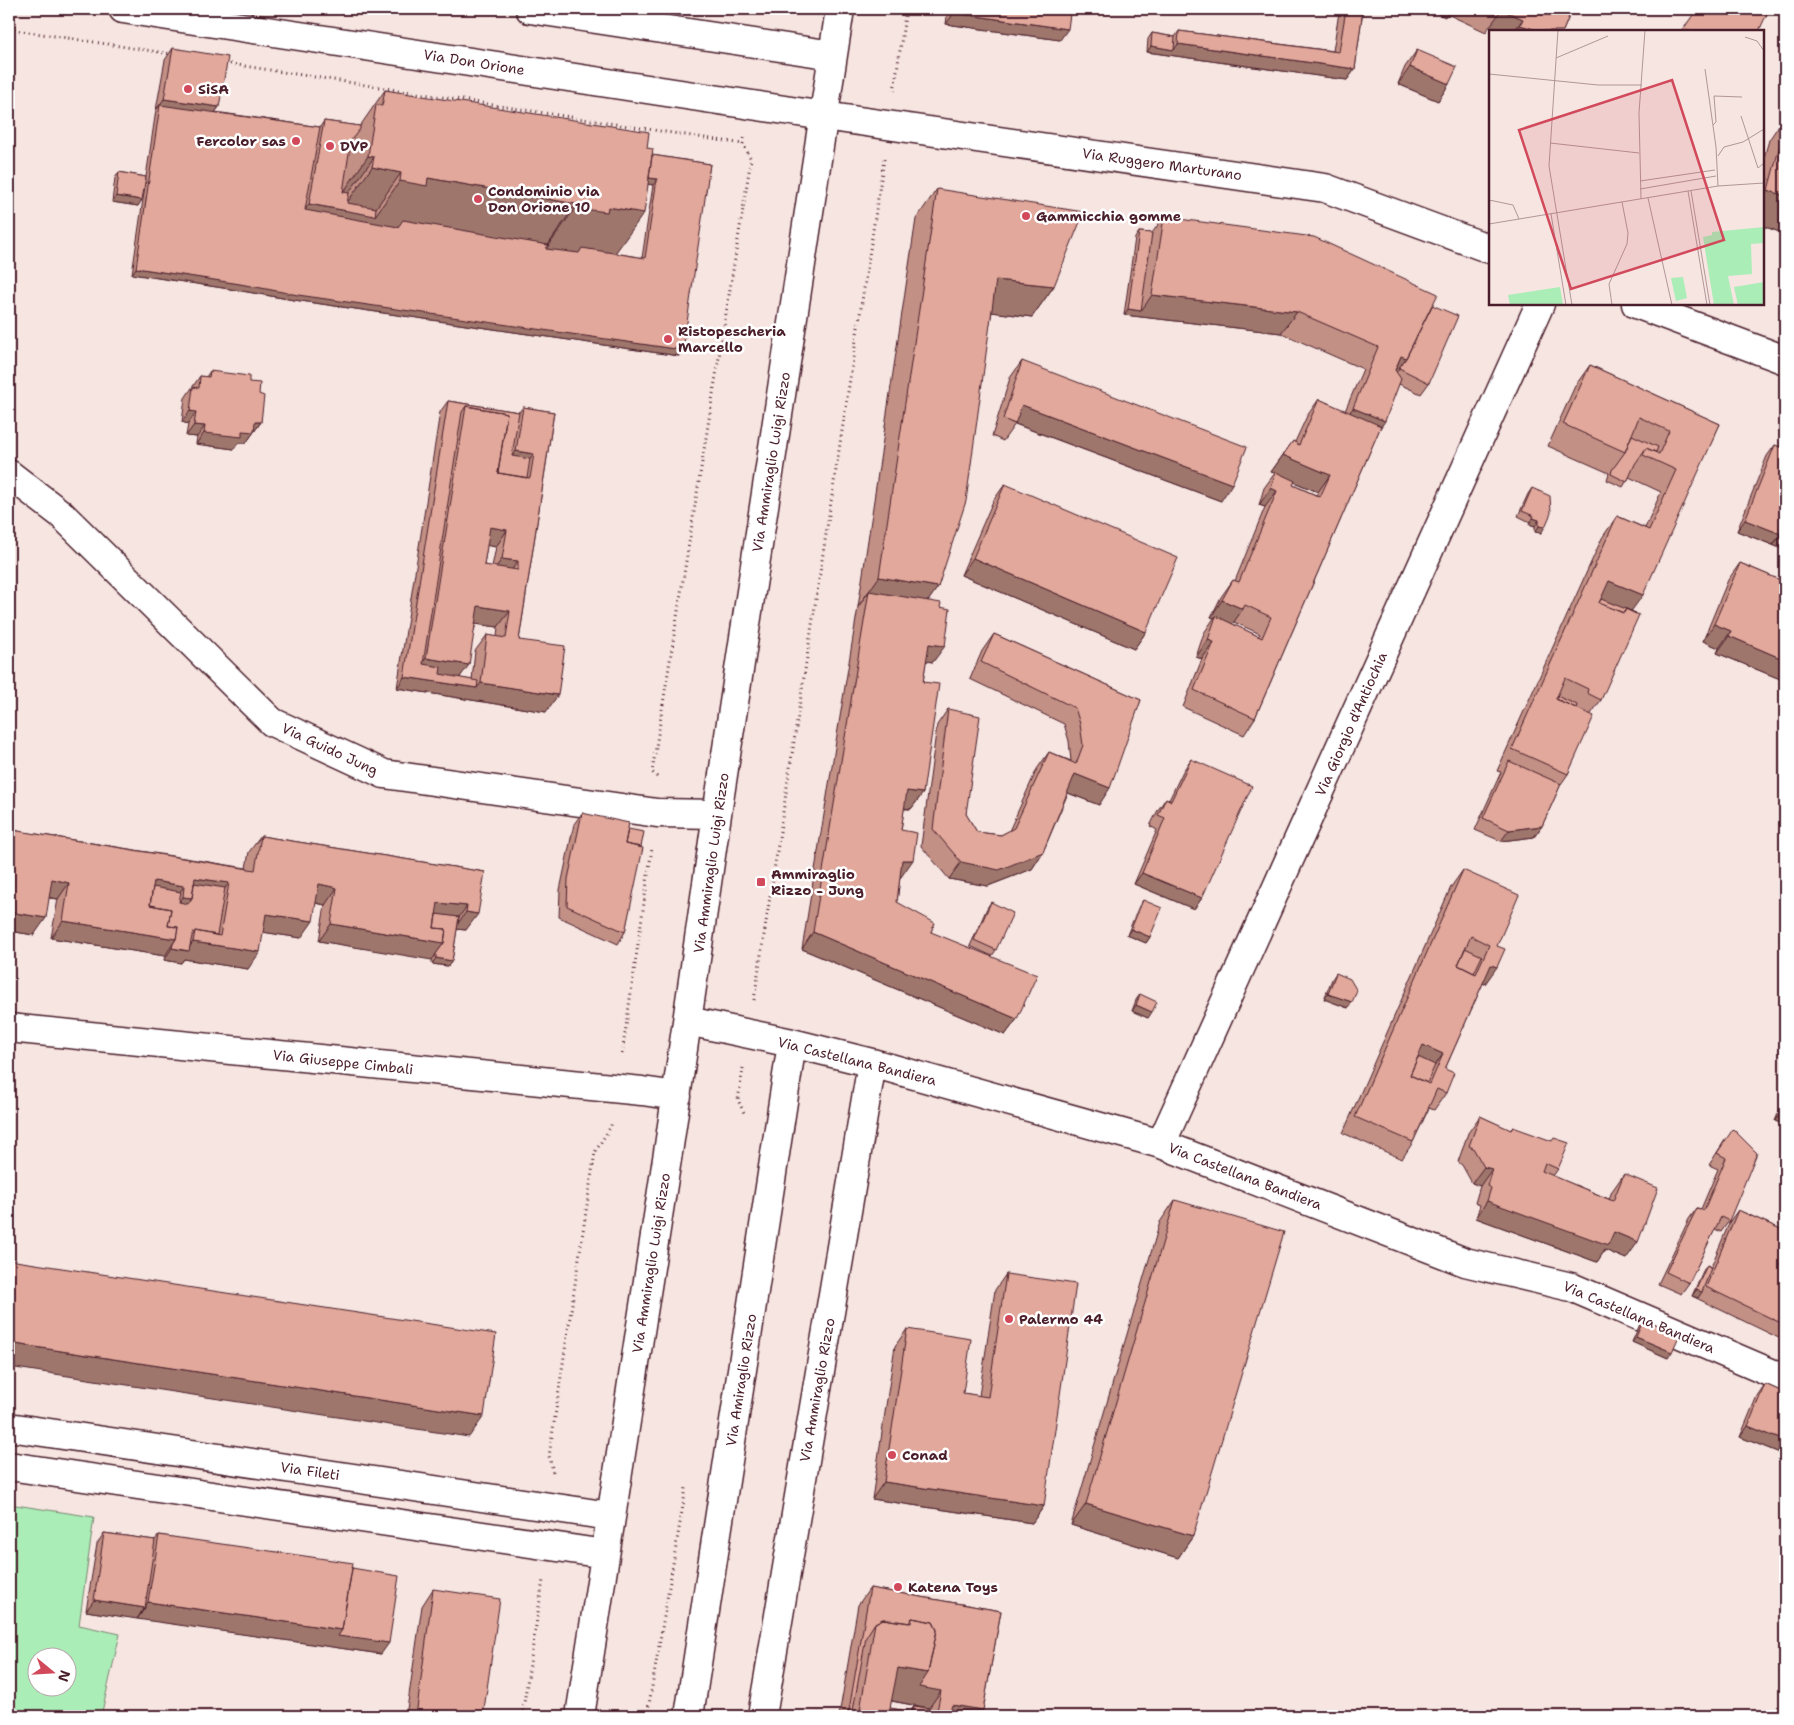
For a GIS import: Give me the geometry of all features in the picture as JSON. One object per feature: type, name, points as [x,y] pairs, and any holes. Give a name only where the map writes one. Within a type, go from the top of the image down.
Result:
[{"type":"street","name":"Via Don Orione","points":[[123,9],[824,116]]},
{"type":"street","points":[[530,9],[833,55]]},
{"type":"street","name":"Via Ammiraglio Luigi Rizzo","points":[[580,1716],[677,1096],[717,814],[840,9]]},
{"type":"street","name":"Via Ruggero Marturano","points":[[824,116],[1325,188],[1489,249]]},
{"type":"street","name":"Via Giorgio d'Antiochia","points":[[1161,1144],[1540,305]]},
{"type":"street","points":[[1639,305],[1785,360]]},
{"type":"street","name":"Via Guido Jung","points":[[9,474],[61,514],[272,722],[384,774],[657,813],[717,814]]},
{"type":"street","name":"Via Castellana Bandiera","points":[[688,1021],[792,1043],[872,1063],[1161,1144],[1465,1262],[1571,1286],[1785,1379]]},
{"type":"street","name":"Via Giuseppe Cimbali","points":[[9,1028],[677,1096]]},
{"type":"street","name":"Via Amiraglio Rizzo","points":[[689,1716],[792,1043]]},
{"type":"street","name":"Via Ammiraglio Rizzo","points":[[762,1716],[872,1063]]},
{"type":"street","name":"Via Fileti","points":[[9,1427],[610,1516]]},
{"type":"street","points":[[9,1466],[605,1554]]},
{"type":"path","points":[[749,1122],[738,1100],[906,9]]},
{"type":"path","points":[[9,29],[175,55]]},
{"type":"path","points":[[224,63],[743,144]]},
{"type":"path","points":[[553,1507],[555,1487],[549,1456],[595,1152],[611,1126],[617,1089],[662,781],[652,772],[751,160],[743,144],[749,104]]},
{"type":"path","points":[[647,1716],[687,1484]]},
{"type":"path","points":[[522,1716],[548,1545]]},
{"type":"green space","points":[[9,1504],[94,1517],[79,1625],[120,1634],[101,1716],[9,1716]]},
{"type":"building","points":[[954,9],[1033,9],[1070,14],[1068,29],[954,13]]},
{"type":"building","points":[[1346,9],[1363,9],[1355,69],[1178,44],[1179,31],[1339,52]]},
{"type":"building","points":[[1483,9],[1500,9],[1498,15]]},
{"type":"building","points":[[1500,9],[1572,9],[1563,30],[1537,30],[1520,25],[1523,19]]},
{"type":"building","points":[[1697,9],[1769,9],[1759,30],[1683,30]]},
{"type":"building","points":[[1152,33],[1175,37],[1174,50],[1151,46]]},
{"type":"building","name":"SiSA","points":[[173,48],[228,57],[219,107],[164,99]]},
{"type":"building","points":[[1417,50],[1457,67],[1449,84],[1410,67]]},
{"type":"building","points":[[385,90],[649,132],[647,148],[653,149],[644,213],[608,207],[607,212],[575,208],[576,204],[428,178],[427,186],[400,181],[401,173],[372,167],[374,157],[368,156],[376,105],[382,106]]},
{"type":"building","points":[[160,105],[320,127],[305,210],[398,227],[403,220],[548,245],[546,249],[579,253],[582,248],[645,258],[657,179],[649,178],[652,155],[710,164],[683,350],[298,295],[136,268]]},
{"type":"building","points":[[324,121],[360,126],[360,129],[351,140],[343,192],[349,193],[347,203],[376,208],[375,216],[309,204]]},
{"type":"building","points":[[1785,126],[1785,196],[1768,190]]},
{"type":"building","points":[[119,172],[146,177],[142,200],[116,196]]},
{"type":"building","points":[[937,189],[1084,212],[1054,286],[996,280],[966,501],[938,587],[879,577]]},
{"type":"building","points":[[1164,217],[1314,237],[1438,294],[1406,358],[1401,356],[1395,370],[1401,379],[1385,421],[1353,408],[1378,347],[1297,312],[1152,295]]},
{"type":"building","points":[[1139,232],[1152,233],[1141,311],[1128,309]]},
{"type":"building","points":[[1432,305],[1458,316],[1429,383],[1399,368],[1406,358]]},
{"type":"building","points":[[1022,361],[1247,447],[1232,484],[1022,405],[1015,424],[1003,419]]},
{"type":"building","points":[[1590,365],[1720,424],[1643,595],[1609,581],[1599,603],[1624,613],[1626,609],[1639,615],[1601,700],[1587,693],[1588,689],[1565,678],[1556,699],[1594,716],[1568,774],[1512,749],[1617,516],[1649,530],[1676,470],[1643,455],[1646,448],[1659,454],[1669,431],[1639,417],[1625,452],[1563,424]]},
{"type":"building","points":[[210,371],[249,376],[249,382],[260,383],[259,394],[264,396],[261,422],[255,422],[254,432],[242,431],[242,437],[204,433],[205,426],[194,425],[196,412],[190,411],[193,387],[199,388],[200,376],[209,377]]},
{"type":"building","points":[[1319,399],[1381,426],[1255,718],[1194,690],[1214,642],[1208,640],[1216,616],[1262,638],[1271,617],[1245,605],[1243,609],[1222,600],[1233,580],[1239,582],[1277,491],[1271,488],[1276,472],[1295,481],[1293,485],[1320,497],[1330,475],[1283,455],[1293,441],[1299,445]]},
{"type":"building","points":[[448,401],[519,412],[512,456],[530,459],[527,478],[498,473],[507,413],[466,406],[462,412],[423,664],[441,667],[440,674],[478,681],[477,688],[404,677]]},
{"type":"building","points":[[466,406],[507,413],[498,473],[530,478],[534,454],[516,451],[523,407],[554,412],[519,640],[565,646],[558,695],[481,683],[487,635],[506,638],[510,611],[478,606],[469,665],[426,658]],"holes":[[[490,527],[507,530],[502,559],[518,561],[518,570],[484,565]]]},
{"type":"building","points":[[1632,435],[1658,447],[1656,452],[1646,448],[1635,464],[1627,482],[1611,474],[1625,452]]},
{"type":"building","points":[[1775,445],[1785,449],[1785,522],[1781,534],[1745,520]]},
{"type":"building","points":[[1005,484],[1178,558],[1146,632],[973,558]]},
{"type":"building","points":[[1532,488],[1550,496],[1551,513],[1545,527],[1539,526],[1539,520],[1533,518],[1534,516],[1522,511]]},
{"type":"building","points":[[1740,563],[1785,582],[1785,660],[1729,636],[1731,631],[1714,624]]},
{"type":"building","points":[[869,591],[941,603],[940,607],[950,609],[945,646],[929,644],[923,682],[939,684],[923,793],[907,791],[901,830],[917,833],[913,860],[902,860],[897,902],[935,923],[931,932],[1037,975],[1017,1019],[813,932]]},
{"type":"building","points":[[1601,599],[1626,609],[1623,613],[1599,603]]},
{"type":"building","points":[[994,634],[1141,700],[1110,788],[1075,774],[1043,852],[999,870],[961,862],[933,829],[948,709],[980,716],[966,814],[977,832],[1001,835],[1014,828],[1049,752],[1076,764],[1083,745],[1080,724],[1075,708],[981,662]]},
{"type":"building","points":[[1557,696],[1577,705],[1576,708],[1556,699]]},
{"type":"building","points":[[1191,759],[1252,786],[1202,898],[1142,873],[1165,818],[1158,815],[1166,798],[1171,801]]},
{"type":"building","points":[[1509,761],[1561,784],[1542,826],[1509,830],[1483,818]]},
{"type":"building","points":[[582,813],[629,823],[625,844],[643,848],[625,932],[567,906],[568,879]]},
{"type":"building","points":[[628,829],[644,832],[641,847],[625,844]]},
{"type":"building","points":[[12,830],[255,870],[261,836],[485,872],[478,914],[466,912],[467,906],[438,903],[434,928],[446,929],[444,943],[331,924],[337,888],[319,884],[313,921],[266,914],[260,952],[193,942],[195,931],[220,936],[229,883],[195,878],[192,898],[183,897],[184,886],[154,881],[150,905],[171,909],[168,926],[178,927],[176,939],[63,921],[69,883],[52,879],[46,918],[9,912],[9,852]]},
{"type":"building","points":[[1463,870],[1519,895],[1497,946],[1505,949],[1497,967],[1491,965],[1445,1069],[1454,1073],[1446,1093],[1437,1089],[1413,1142],[1355,1117]],"holes":[[[1471,936],[1489,945],[1476,974],[1458,965]],[[1423,1045],[1443,1054],[1430,1084],[1410,1075]]]},
{"type":"building","points":[[194,883],[225,888],[217,935],[195,931],[189,951],[172,948],[178,927],[168,926],[171,909],[150,905],[153,887],[181,892],[179,902],[188,904],[192,898]]},
{"type":"building","points":[[1143,900],[1162,908],[1150,937],[1131,929]]},
{"type":"building","points":[[991,902],[1013,913],[996,950],[974,940]]},
{"type":"building","points":[[436,914],[459,917],[452,961],[436,958],[436,954],[444,943],[446,929],[434,928]]},
{"type":"building","points":[[1465,948],[1482,956],[1474,973],[1458,965]]},
{"type":"building","points":[[1336,973],[1350,979],[1357,991],[1352,1002],[1328,994]]},
{"type":"building","points":[[1140,994],[1157,1002],[1152,1012],[1136,1005]]},
{"type":"building","points":[[1418,1057],[1435,1065],[1427,1083],[1410,1075]]},
{"type":"building","points":[[1480,1116],[1511,1130],[1513,1127],[1552,1141],[1554,1138],[1569,1143],[1558,1169],[1545,1163],[1542,1171],[1613,1201],[1624,1174],[1658,1188],[1638,1242],[1614,1232],[1608,1245],[1487,1201],[1491,1188],[1487,1186],[1492,1169],[1484,1167],[1473,1148],[1469,1146]]},
{"type":"building","points":[[1733,1129],[1757,1153],[1729,1221],[1721,1217],[1689,1283],[1666,1272],[1697,1208],[1704,1210],[1726,1158],[1717,1153]]},
{"type":"building","points":[[1175,1200],[1284,1232],[1193,1536],[1086,1504]]},
{"type":"building","points":[[1738,1210],[1785,1231],[1785,1325],[1706,1287]]},
{"type":"building","points":[[9,1260],[496,1334],[484,1416],[9,1343]]},
{"type":"building","points":[[1707,1265],[1711,1268],[1702,1292],[1696,1290]]},
{"type":"building","points":[[1006,1274],[1076,1284],[1044,1506],[884,1482],[907,1329],[971,1339],[963,1393],[988,1397]]},
{"type":"building","points":[[1644,1319],[1680,1334],[1672,1352],[1636,1337]]},
{"type":"building","points":[[1765,1384],[1785,1393],[1785,1441],[1748,1426]]},
{"type":"building","points":[[104,1533],[155,1540],[145,1608],[94,1600]]},
{"type":"building","points":[[159,1535],[353,1563],[342,1630],[148,1602]]},
{"type":"building","points":[[352,1568],[399,1576],[389,1643],[338,1636],[342,1630]]},
{"type":"building","points":[[870,1588],[1001,1611],[983,1710],[952,1705],[949,1716],[936,1716],[941,1691],[919,1687],[928,1673],[937,1630],[933,1622],[912,1618],[909,1623],[883,1619],[875,1623],[866,1637],[852,1716],[848,1716]]},
{"type":"building","points":[[433,1589],[500,1599],[483,1716],[416,1716]]},
{"type":"building","points":[[912,1618],[933,1622],[937,1630],[928,1673],[898,1668],[890,1708],[912,1712],[914,1706],[928,1708],[926,1716],[859,1716],[875,1623],[883,1619],[911,1623]]},
{"type":"building","points":[[817,1713],[836,1716],[817,1716]]},
{"type":"place","name":"SiSA","points":[[188,89]]},
{"type":"place","name":"Fercolor sas","points":[[296,141]]},
{"type":"place","name":"DVP","points":[[330,146]]},
{"type":"place","name":"Condominio via Don Orione 10","points":[[478,199]]},
{"type":"place","name":"Gammicchia gomme","points":[[1026,216]]},
{"type":"place","name":"Ristopescheria Marcello","points":[[668,339]]},
{"type":"place","name":"Ammiraglio Rizzo - Jung","points":[[761,882]]},
{"type":"place","name":"Palermo 44","points":[[1009,1319]]},
{"type":"place","name":"Conad","points":[[892,1455]]},
{"type":"place","name":"Katena Toys","points":[[898,1587]]}]
